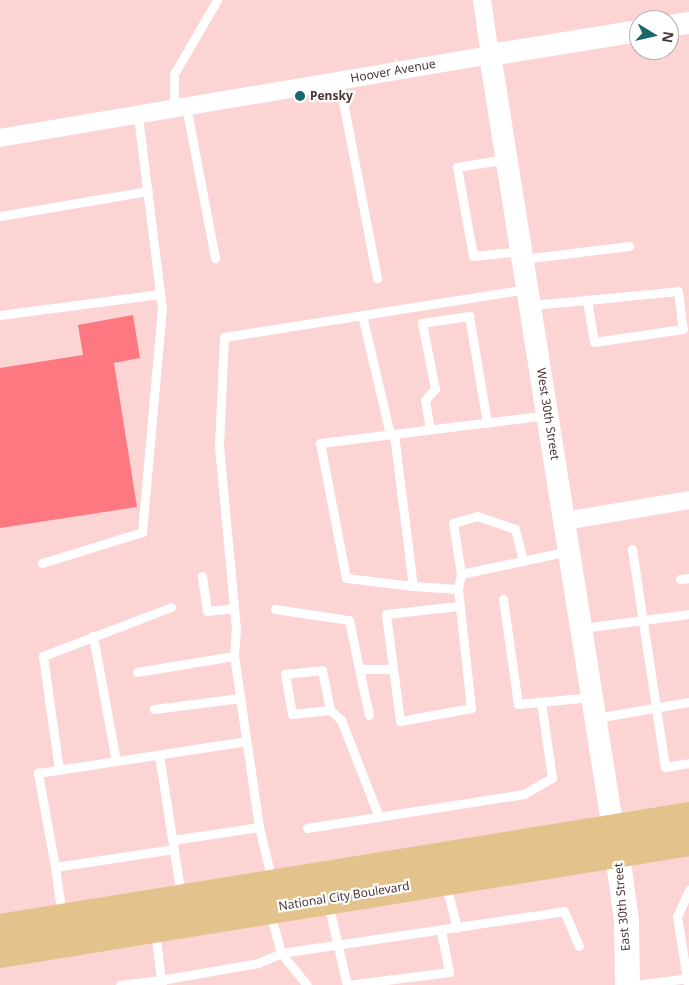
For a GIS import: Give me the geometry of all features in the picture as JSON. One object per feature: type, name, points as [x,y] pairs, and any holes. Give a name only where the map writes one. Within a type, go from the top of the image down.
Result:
[{"type":"main road","name":"National City Boulevard","points":[[271,896],[327,898],[445,880],[615,841],[689,816]]},
{"type":"main road","name":"National City Boulevard","points":[[0,954],[183,910],[615,841],[689,842]]},
{"type":"main road","name":"East 30th Street","points":[[615,841],[626,920],[627,985]]},
{"type":"main road","name":"National City Boulevard","points":[[0,928],[62,918],[152,916]]},
{"type":"street","name":"West 30th Street","points":[[482,0],[615,841]]},
{"type":"street","name":"Hoover Avenue","points":[[0,138],[629,33]]},
{"type":"street","points":[[564,521],[689,500]]},
{"type":"lane","points":[[215,258],[180,108],[174,74],[217,0]]},
{"type":"lane","points":[[339,81],[378,278]]},
{"type":"lane","points":[[42,563],[142,532],[162,309],[138,115]]},
{"type":"lane","points":[[507,159],[457,167],[473,256],[522,255],[629,246]]},
{"type":"lane","points":[[0,216],[148,191]]},
{"type":"lane","points":[[307,985],[306,979],[281,953],[258,827],[234,656],[234,608],[219,446],[224,337],[362,315],[529,297],[586,300],[678,291],[683,329],[594,342],[586,300]]},
{"type":"lane","points":[[0,315],[160,294]]},
{"type":"lane","points":[[362,315],[392,434],[413,586]]},
{"type":"lane","points":[[430,429],[424,400],[435,389],[422,323],[469,316],[487,422]]},
{"type":"lane","points":[[458,589],[346,578],[320,443],[548,415]]},
{"type":"lane","points":[[459,606],[386,614],[400,721],[471,708],[459,606],[458,589],[460,574],[453,523],[477,516],[515,529],[523,561]]},
{"type":"lane","points":[[632,549],[665,767],[689,763]]},
{"type":"lane","points":[[460,574],[569,550]]},
{"type":"lane","points":[[202,576],[207,611],[234,608]]},
{"type":"lane","points":[[503,599],[518,704],[541,702],[594,707],[655,707],[689,702]]},
{"type":"lane","points":[[59,770],[43,656],[171,607]]},
{"type":"lane","points":[[276,608],[350,620],[369,716]]},
{"type":"lane","points":[[581,628],[689,614]]},
{"type":"lane","points":[[93,636],[116,761]]},
{"type":"lane","points":[[137,672],[234,656]]},
{"type":"lane","points":[[359,668],[393,669]]},
{"type":"lane","points":[[330,710],[292,714],[285,674],[322,670],[330,710],[341,720],[379,817]]},
{"type":"lane","points":[[154,709],[240,698]]},
{"type":"lane","points":[[306,828],[524,794],[552,778],[541,702]]},
{"type":"lane","points":[[62,918],[38,773],[246,741]]},
{"type":"lane","points":[[159,755],[183,910]]},
{"type":"lane","points":[[55,867],[258,827]]},
{"type":"lane","points":[[445,880],[457,928]]},
{"type":"lane","points":[[688,985],[689,978],[677,916],[689,890]]},
{"type":"lane","points":[[327,898],[347,985],[450,972],[441,931]]},
{"type":"lane","points":[[120,985],[162,982],[258,963],[281,953],[338,947],[564,912],[579,946]]},
{"type":"lane","points":[[152,916],[162,982]]},
{"type":"lane","points":[[635,985],[689,978]]},
{"type":"building","points":[[133,315],[140,358],[114,363],[137,507],[0,528],[0,368],[83,355],[78,325]]},
{"type":"place","name":"Pensky","points":[[300,96]]}]
